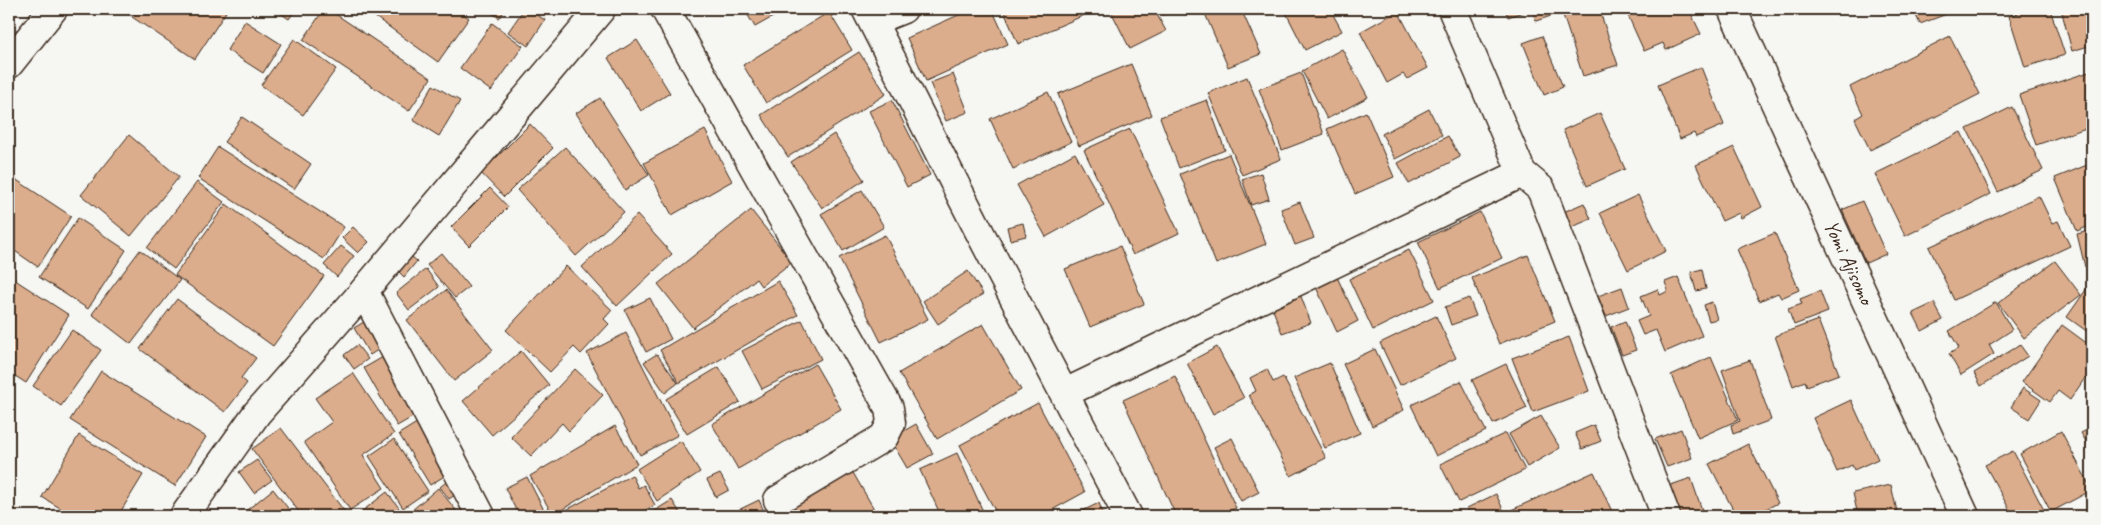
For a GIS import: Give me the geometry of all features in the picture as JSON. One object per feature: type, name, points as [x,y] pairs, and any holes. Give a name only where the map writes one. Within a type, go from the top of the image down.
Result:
[{"type":"street","points":[[9,64],[53,9]]},
{"type":"street","points":[[184,516],[257,413],[364,291],[601,9]]},
{"type":"street","points":[[665,9],[889,408],[891,423],[884,437],[778,500]]},
{"type":"street","points":[[904,9],[870,15],[974,221],[1128,516]]},
{"type":"street","points":[[1452,9],[1522,173],[1540,189],[1666,516]]},
{"type":"street","name":"Yomi Ajisomo","points":[[1732,9],[1965,516]]},
{"type":"street","points":[[1065,393],[1522,173]]},
{"type":"street","points":[[364,291],[481,516]]},
{"type":"building","points":[[9,9],[16,10],[9,20]]},
{"type":"building","points":[[138,9],[222,9],[226,12],[195,59],[132,17]]},
{"type":"building","points":[[274,9],[296,9],[289,19]]},
{"type":"building","points":[[324,9],[328,9],[431,78],[409,111],[303,40]]},
{"type":"building","points":[[364,9],[456,9],[469,18],[438,62]]},
{"type":"building","points":[[486,9],[506,9],[499,18]]},
{"type":"building","points":[[524,9],[545,20],[528,46],[508,32]]},
{"type":"building","points":[[744,9],[787,9],[755,27]]},
{"type":"building","points":[[972,9],[992,9],[1008,44],[926,81],[907,38]]},
{"type":"building","points":[[1003,9],[1096,9],[1096,10],[1018,44]]},
{"type":"building","points":[[1110,9],[1154,9],[1166,31],[1130,49]]},
{"type":"building","points":[[1160,9],[1175,9],[1163,15]]},
{"type":"building","points":[[1203,9],[1241,9],[1261,54],[1228,67]]},
{"type":"building","points":[[1284,9],[1330,9],[1342,31],[1305,50]]},
{"type":"building","points":[[1505,9],[1532,9],[1508,17]]},
{"type":"building","points":[[1532,9],[1552,9],[1554,15],[1536,21]]},
{"type":"building","points":[[1561,9],[1599,9],[1618,65],[1583,76]]},
{"type":"building","points":[[1625,9],[1689,9],[1701,34],[1666,50],[1663,43],[1644,51]]},
{"type":"building","points":[[1913,9],[1960,9],[1920,24]]},
{"type":"building","points":[[2030,9],[2050,9],[2065,55],[2025,67],[2009,16]]},
{"type":"building","points":[[2061,9],[2092,9],[2092,45],[2072,51]]},
{"type":"building","points":[[1398,11],[1428,68],[1407,79],[1403,74],[1387,83],[1360,32]]},
{"type":"building","points":[[829,12],[852,50],[766,103],[743,65]]},
{"type":"building","points":[[245,21],[281,44],[263,73],[227,50]]},
{"type":"building","points":[[492,23],[523,46],[491,91],[460,68]]},
{"type":"building","points":[[1542,36],[1563,87],[1544,95],[1523,43]]},
{"type":"building","points":[[1950,36],[1980,94],[1870,150],[1855,119],[1863,114],[1850,87]]},
{"type":"building","points":[[294,39],[336,69],[303,115],[261,85]]},
{"type":"building","points":[[637,40],[670,93],[641,111],[608,58]]},
{"type":"building","points":[[1342,49],[1368,97],[1327,119],[1302,71]]},
{"type":"building","points":[[859,52],[886,94],[788,157],[761,115]]},
{"type":"building","points":[[1131,64],[1152,115],[1079,146],[1058,94]]},
{"type":"building","points":[[1701,67],[1724,125],[1696,137],[1694,133],[1680,139],[1658,85]]},
{"type":"building","points":[[2092,71],[2092,126],[2036,145],[2019,95]]},
{"type":"building","points":[[1301,73],[1324,134],[1282,150],[1259,89]]},
{"type":"building","points":[[953,74],[968,112],[946,121],[930,83]]},
{"type":"building","points":[[1247,77],[1281,159],[1242,175],[1208,93]]},
{"type":"building","points":[[433,85],[460,101],[439,136],[413,120]]},
{"type":"building","points":[[1048,92],[1071,142],[1013,169],[990,119]]},
{"type":"building","points":[[600,98],[649,175],[625,190],[576,113]]},
{"type":"building","points":[[892,100],[930,175],[907,187],[869,111]]},
{"type":"building","points":[[1207,100],[1225,150],[1179,168],[1160,117]]},
{"type":"building","points":[[2012,107],[2043,170],[1998,192],[1967,129]]},
{"type":"building","points":[[1429,109],[1442,135],[1395,159],[1382,134]]},
{"type":"building","points":[[1366,112],[1394,177],[1355,194],[1327,129]]},
{"type":"building","points":[[1600,113],[1625,169],[1587,186],[1563,130]]},
{"type":"building","points":[[242,117],[311,164],[294,189],[224,142]]},
{"type":"building","points":[[530,124],[553,148],[504,197],[481,173]]},
{"type":"building","points":[[1130,129],[1179,233],[1133,255],[1084,150]]},
{"type":"building","points":[[705,130],[732,181],[672,215],[644,163]]},
{"type":"building","points":[[1961,132],[1991,194],[1905,236],[1875,174]]},
{"type":"building","points":[[834,134],[864,180],[822,208],[791,162]]},
{"type":"building","points":[[129,135],[179,177],[131,236],[81,195]]},
{"type":"building","points":[[1448,136],[1460,157],[1409,184],[1398,163]]},
{"type":"building","points":[[218,147],[344,227],[324,259],[198,178]]},
{"type":"building","points":[[565,147],[624,212],[576,256],[517,190]]},
{"type":"building","points":[[1734,147],[1762,207],[1741,218],[1739,213],[1722,221],[1696,165]]},
{"type":"building","points":[[1075,153],[1104,205],[1046,237],[1017,185]]},
{"type":"building","points":[[1229,154],[1266,244],[1216,264],[1180,174]]},
{"type":"building","points":[[2092,163],[2092,225],[2077,231],[2055,178]]},
{"type":"building","points":[[1261,173],[1269,199],[1251,205],[1242,179]]},
{"type":"building","points":[[9,175],[71,216],[38,267],[9,247]]},
{"type":"building","points":[[197,182],[224,202],[174,269],[147,248]]},
{"type":"building","points":[[490,188],[508,207],[469,246],[451,227]]},
{"type":"building","points":[[862,190],[884,227],[843,251],[821,214]]},
{"type":"building","points":[[1638,195],[1666,251],[1628,270],[1600,213]]},
{"type":"building","points":[[2039,196],[2052,223],[2058,221],[2070,246],[1954,300],[1929,247]]},
{"type":"building","points":[[1862,201],[1886,254],[1866,263],[1842,210]]},
{"type":"building","points":[[1300,202],[1314,238],[1295,245],[1281,209]]},
{"type":"building","points":[[1584,203],[1591,219],[1567,229],[1559,214]]},
{"type":"building","points":[[226,204],[324,276],[273,346],[175,275]]},
{"type":"building","points":[[751,210],[792,262],[761,286],[756,279],[693,328],[658,284]]},
{"type":"building","points":[[1480,212],[1502,258],[1440,288],[1418,242]]},
{"type":"building","points":[[637,215],[672,254],[617,306],[582,267]]},
{"type":"building","points":[[78,218],[126,250],[88,309],[39,277]]},
{"type":"building","points":[[1023,223],[1026,236],[1010,240],[1007,227]]},
{"type":"building","points":[[353,227],[369,242],[358,253],[342,238]]},
{"type":"building","points":[[2092,230],[2092,265],[2085,267],[2077,234]]},
{"type":"building","points":[[1775,233],[1799,290],[1781,298],[1778,293],[1759,301],[1737,249]]},
{"type":"building","points":[[885,235],[928,319],[881,342],[839,258]]},
{"type":"building","points":[[341,246],[354,256],[337,277],[324,265]]},
{"type":"building","points":[[1120,246],[1144,304],[1090,327],[1065,269]]},
{"type":"building","points":[[140,250],[180,280],[131,344],[92,314]]},
{"type":"building","points":[[1409,250],[1434,300],[1373,330],[1349,279]]},
{"type":"building","points":[[441,253],[469,287],[455,298],[427,265]]},
{"type":"building","points":[[408,254],[417,261],[404,277],[396,269]]},
{"type":"building","points":[[1528,255],[1555,321],[1499,344],[1472,278]]},
{"type":"building","points":[[2055,261],[2081,295],[2024,338],[1998,303]]},
{"type":"building","points":[[566,266],[612,310],[604,319],[609,324],[581,354],[574,347],[550,372],[506,330]]},
{"type":"building","points":[[426,269],[439,287],[409,310],[396,293]]},
{"type":"building","points":[[1702,269],[1706,289],[1696,291],[1691,272]]},
{"type":"building","points":[[968,271],[983,294],[938,324],[923,301]]},
{"type":"building","points":[[1335,273],[1358,321],[1337,332],[1314,283]]},
{"type":"building","points":[[9,276],[69,315],[26,383],[9,372]]},
{"type":"building","points":[[1678,277],[1702,336],[1665,352],[1656,330],[1643,335],[1637,321],[1649,316],[1641,296],[1658,289],[1660,295],[1668,291],[1665,282]]},
{"type":"building","points":[[778,281],[798,315],[679,383],[660,350]]},
{"type":"building","points":[[2092,281],[2092,335],[2067,317]]},
{"type":"building","points":[[1297,286],[1311,323],[1282,333],[1268,297]]},
{"type":"building","points":[[1622,287],[1629,307],[1606,316],[1598,296]]},
{"type":"building","points":[[446,290],[493,350],[454,381],[407,320]]},
{"type":"building","points":[[1820,291],[1828,312],[1794,325],[1788,309],[1802,304],[1800,299]]},
{"type":"building","points":[[650,298],[671,339],[646,352],[625,310]]},
{"type":"building","points":[[1469,298],[1476,316],[1451,325],[1445,307]]},
{"type":"building","points":[[177,299],[256,358],[241,378],[247,383],[225,412],[140,349]]},
{"type":"building","points":[[1712,302],[1717,319],[1709,321],[1704,305]]},
{"type":"building","points":[[1996,302],[2012,330],[1989,345],[1994,354],[1961,375],[1949,354],[1959,348],[1949,331]]},
{"type":"building","points":[[1934,303],[1943,320],[1922,331],[1913,313]]},
{"type":"building","points":[[1436,316],[1456,358],[1400,385],[1380,343]]},
{"type":"building","points":[[372,317],[387,344],[370,355],[354,328]]},
{"type":"building","points":[[802,320],[821,359],[762,389],[742,351]]},
{"type":"building","points":[[1818,320],[1839,374],[1807,386],[1805,381],[1793,386],[1775,336]]},
{"type":"building","points":[[1625,321],[1636,350],[1622,355],[1611,327]]},
{"type":"building","points":[[983,324],[1021,390],[937,439],[899,373]]},
{"type":"building","points":[[2062,325],[2092,347],[2092,381],[2091,383],[2085,378],[2070,400],[2058,391],[2050,402],[2022,382]]},
{"type":"building","points":[[72,330],[101,350],[61,406],[33,386]]},
{"type":"building","points":[[626,333],[678,435],[640,455],[587,353]]},
{"type":"building","points":[[1569,337],[1589,391],[1533,412],[1512,358]]},
{"type":"building","points":[[357,345],[368,359],[354,369],[344,355]]},
{"type":"building","points":[[2020,345],[2028,356],[1981,386],[1974,373]]},
{"type":"building","points":[[1217,347],[1244,398],[1213,414],[1187,363]]},
{"type":"building","points":[[1375,349],[1404,410],[1372,426],[1343,364]]},
{"type":"building","points":[[521,351],[549,385],[492,435],[463,401]]},
{"type":"building","points":[[390,353],[423,411],[397,426],[364,368]]},
{"type":"building","points":[[657,354],[678,383],[665,393],[644,362]]},
{"type":"building","points":[[1711,357],[1738,420],[1698,438],[1671,375]]},
{"type":"building","points":[[1750,360],[1771,420],[1733,434],[1731,425],[1740,421],[1722,370]]},
{"type":"building","points":[[1330,363],[1360,433],[1325,448],[1294,378]]},
{"type":"building","points":[[815,364],[841,409],[738,469],[712,424]]},
{"type":"building","points":[[1506,364],[1527,408],[1493,424],[1472,380]]},
{"type":"building","points":[[719,367],[740,402],[687,434],[666,399]]},
{"type":"building","points":[[575,369],[603,395],[569,431],[562,423],[531,456],[511,437]]},
{"type":"building","points":[[1267,369],[1273,382],[1283,377],[1326,458],[1291,476],[1249,395],[1256,391],[1250,378]]},
{"type":"building","points":[[101,371],[206,437],[175,486],[70,420]]},
{"type":"building","points":[[353,373],[394,434],[363,455],[384,488],[350,510],[304,442],[332,422],[315,398]]},
{"type":"building","points":[[1175,376],[1236,508],[1217,516],[1176,516],[1123,400]]},
{"type":"building","points":[[1461,381],[1486,431],[1436,456],[1411,405]]},
{"type":"building","points":[[2023,388],[2041,400],[2029,419],[2011,407]]},
{"type":"building","points":[[1851,400],[1878,459],[1854,470],[1852,465],[1837,472],[1813,418]]},
{"type":"building","points":[[1038,403],[1085,492],[1041,516],[998,516],[960,445]]},
{"type":"building","points":[[1541,416],[1560,448],[1527,467],[1509,434]]},
{"type":"building","points":[[423,419],[454,470],[430,485],[399,434]]},
{"type":"building","points":[[916,424],[933,454],[907,468],[890,439]]},
{"type":"building","points":[[1594,425],[1601,441],[1582,449],[1575,433]]},
{"type":"building","points":[[615,426],[637,464],[553,515],[530,476]]},
{"type":"building","points":[[2092,427],[2092,452],[2081,433]]},
{"type":"building","points":[[281,428],[348,516],[302,516],[252,449]]},
{"type":"building","points":[[1681,429],[1692,458],[1667,467],[1655,439]]},
{"type":"building","points":[[2061,431],[2092,490],[2051,512],[2020,454]]},
{"type":"building","points":[[1506,433],[1525,470],[1459,502],[1440,464]]},
{"type":"building","points":[[79,435],[143,475],[118,516],[73,516],[42,497]]},
{"type":"building","points":[[1232,438],[1259,492],[1241,501],[1214,447]]},
{"type":"building","points":[[394,439],[428,491],[403,508],[369,456]]},
{"type":"building","points":[[681,441],[700,472],[657,501],[637,469]]},
{"type":"building","points":[[1748,444],[1778,503],[1752,516],[1747,509],[1736,515],[1709,464]]},
{"type":"building","points":[[2013,451],[2044,510],[2032,516],[2013,516],[1985,465]]},
{"type":"building","points":[[957,453],[985,516],[941,516],[920,470]]},
{"type":"building","points":[[257,460],[272,480],[254,493],[239,472]]},
{"type":"building","points":[[852,471],[878,516],[780,516],[779,514]]},
{"type":"building","points":[[1594,472],[1614,516],[1511,516],[1509,511]]},
{"type":"building","points":[[720,474],[729,490],[716,497],[707,480]]},
{"type":"building","points":[[632,475],[638,488],[644,485],[655,505],[634,516],[555,516]]},
{"type":"building","points":[[527,477],[547,516],[519,516],[505,488]]},
{"type":"building","points":[[451,478],[461,491],[449,499],[440,487]]},
{"type":"building","points":[[1691,478],[1704,516],[1679,516],[1668,486]]},
{"type":"building","points":[[1891,485],[1898,516],[1858,516],[1853,493]]},
{"type":"building","points":[[438,488],[460,515],[405,516]]},
{"type":"building","points":[[273,489],[294,516],[239,516],[257,502]]},
{"type":"building","points":[[387,492],[399,508],[389,516],[356,516]]},
{"type":"building","points":[[2092,492],[2092,504],[2091,505],[2086,496]]},
{"type":"building","points":[[1496,494],[1506,516],[1471,516],[1467,508]]},
{"type":"building","points":[[672,500],[682,516],[646,516]]},
{"type":"building","points":[[759,500],[766,516],[728,516],[728,515]]},
{"type":"building","points":[[1099,503],[1104,516],[1079,516],[1078,513]]},
{"type":"building","points":[[2092,508],[2092,516],[2076,516]]},
{"type":"building","points":[[51,510],[61,516],[47,516]]}]
